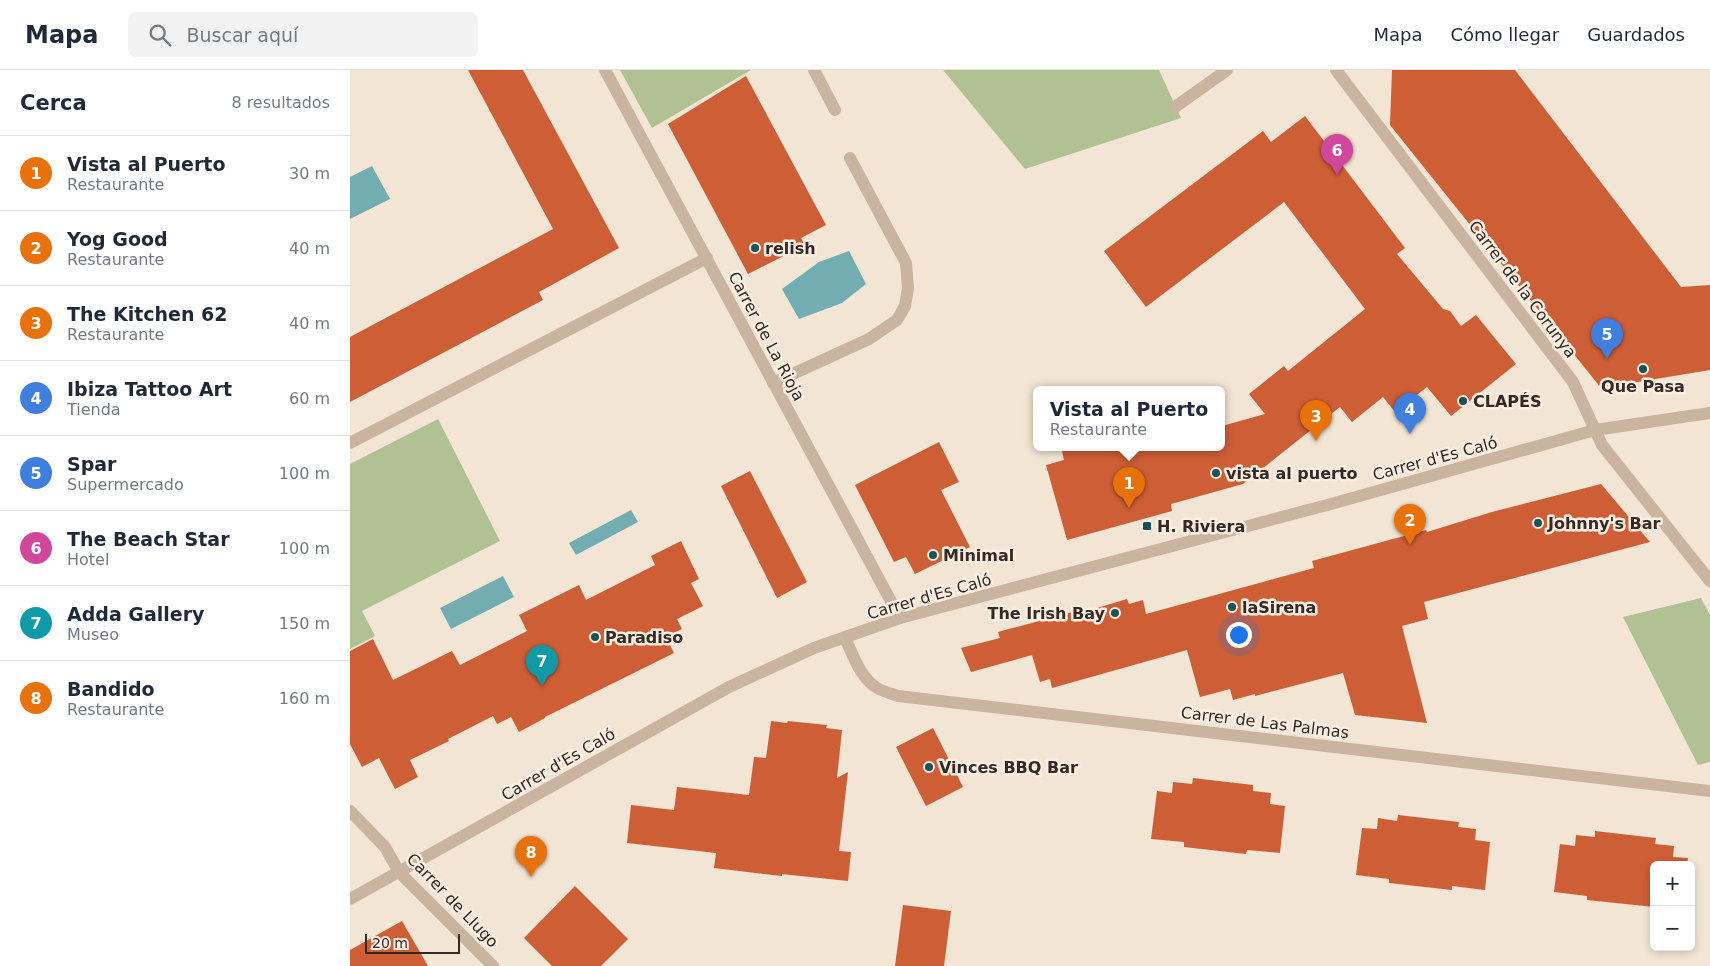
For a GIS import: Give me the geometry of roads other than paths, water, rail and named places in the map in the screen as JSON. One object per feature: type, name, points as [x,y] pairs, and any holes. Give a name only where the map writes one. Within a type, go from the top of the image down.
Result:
[{"type":"street","name":"Carrer de La Rioja","points":[[604,70],[900,618]]},
{"type":"street","points":[[814,70],[835,110]]},
{"type":"street","points":[[1175,107],[1227,70]]},
{"type":"street","name":"Carrer de la Corunya","points":[[1336,70],[1573,382],[1602,444],[1710,581]]},
{"type":"street","points":[[773,383],[869,339],[896,320],[906,306],[908,288],[906,263],[850,158]]},
{"type":"street","points":[[350,443],[707,258]]},
{"type":"street","name":"Carrer d'Es Caló","points":[[350,899],[729,687],[814,648],[900,618],[1350,498],[1595,430],[1710,413]]},
{"type":"street","name":"Carrer de Las Palmas","points":[[845,638],[860,668],[869,681],[879,689],[898,696],[1710,791]]},
{"type":"street","name":"Carrer de Llugo","points":[[350,811],[385,847],[399,872],[493,966]]},
{"type":"water","points":[[372,166],[390,199],[350,219],[350,177]]},
{"type":"water","points":[[849,251],[866,284],[842,303],[799,319],[782,289],[819,262]]},
{"type":"water","points":[[631,510],[638,522],[576,555],[569,543]]},
{"type":"water","points":[[503,576],[514,597],[451,629],[440,608]]},
{"type":"place","name":"The Beach Star","points":[[1337,175]]},
{"type":"place","name":"relish","points":[[755,248]]},
{"type":"place","name":"Spar","points":[[1607,359]]},
{"type":"place","name":"Que Pasa","points":[[1643,369]]},
{"type":"place","name":"CLAPÉS","points":[[1463,401]]},
{"type":"place","name":"Ibiza Tattoo Art","points":[[1410,434]]},
{"type":"place","name":"The Kitchen 62","points":[[1316,441]]},
{"type":"place","name":"vista al puerto","points":[[1216,473]]},
{"type":"place","name":"Vista al Puerto","points":[[1129,508]]},
{"type":"place","name":"Johnny's Bar","points":[[1538,523]]},
{"type":"place","name":"H. Riviera","points":[[1147,526]]},
{"type":"place","name":"Yog Good","points":[[1410,545]]},
{"type":"place","name":"Minimal","points":[[933,555]]},
{"type":"place","name":"laSirena","points":[[1232,607]]},
{"type":"place","name":"The Irish Bay","points":[[1115,613]]},
{"type":"place","name":"Paradiso","points":[[595,637]]},
{"type":"place","name":"Adda Gallery","points":[[542,686]]},
{"type":"place","name":"Vinces BBQ Bar","points":[[929,767]]},
{"type":"place","name":"Bandido","points":[[531,877]]}]
